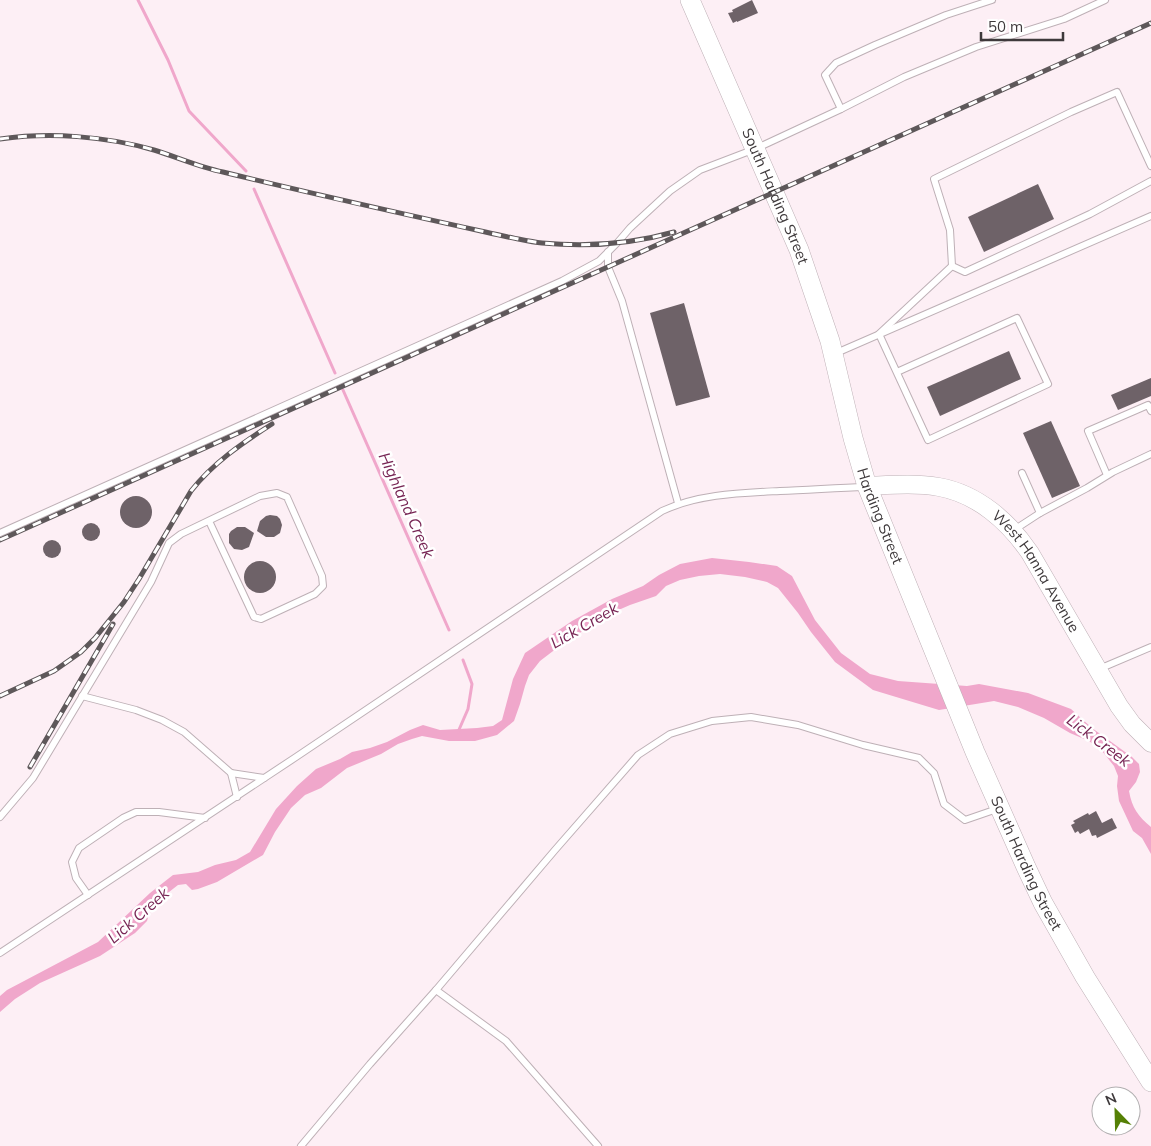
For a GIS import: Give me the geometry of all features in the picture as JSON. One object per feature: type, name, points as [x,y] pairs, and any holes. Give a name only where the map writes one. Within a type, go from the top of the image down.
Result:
[{"type":"main road","name":"South Harding Street","points":[[690,0],[800,250],[830,341],[843,397]]},
{"type":"main road","name":"Harding Street","points":[[843,397],[852,438],[867,486],[925,632]]},
{"type":"main road","name":"West Hanna Avenue","points":[[867,486],[910,485],[939,487],[962,494],[982,505],[1004,521],[1030,553],[1126,716],[1151,743]]},
{"type":"main road","name":"South Harding Street","points":[[925,632],[975,752],[1035,887],[1085,976],[1151,1082]]},
{"type":"lane","points":[[841,109],[825,75],[836,63],[946,15],[992,0]]},
{"type":"lane","points":[[0,534],[562,281],[599,260],[630,228],[670,192],[700,170],[755,149],[904,77],[976,48],[1064,19],[1105,0]]},
{"type":"lane","points":[[952,266],[950,230],[934,179],[1071,112],[1117,92],[1151,166]]},
{"type":"lane","points":[[952,266],[964,272],[1090,214],[1151,181]]},
{"type":"lane","points":[[833,355],[1151,216]]},
{"type":"lane","points":[[608,252],[608,267],[622,301],[678,504]]},
{"type":"lane","points":[[879,334],[952,266]]},
{"type":"lane","points":[[879,334],[896,372],[928,440],[1048,384],[1017,318],[896,372]]},
{"type":"lane","points":[[1107,475],[1088,431],[1148,405],[1151,412]]},
{"type":"lane","points":[[1013,531],[1040,513],[1107,475],[1151,454]]},
{"type":"lane","points":[[1022,474],[1040,513]]},
{"type":"lane","points":[[0,953],[237,797],[662,511],[678,504],[710,497],[750,492],[867,486]]},
{"type":"lane","points":[[0,817],[33,778],[151,582],[169,543],[181,534],[260,496],[277,493],[287,497],[322,576],[323,586],[315,594],[261,619],[254,617],[209,521]]},
{"type":"lane","points":[[1098,670],[1151,647]]},
{"type":"lane","points":[[82,696],[136,710],[162,720],[184,732],[231,773],[264,778]]},
{"type":"lane","points":[[301,1146],[638,755],[670,734],[712,721],[751,717],[798,724],[863,745],[919,758],[934,773],[944,804],[964,820],[1000,808]]},
{"type":"lane","points":[[231,773],[237,797]]},
{"type":"lane","points":[[88,895],[76,878],[72,862],[79,848],[123,818],[136,812],[159,812],[205,818]]},
{"type":"lane","points":[[436,990],[506,1041],[598,1146]]},
{"type":"water","name":"Lick Creek","points":[[712,558],[777,566],[792,576],[815,620],[841,653],[870,674],[898,681],[967,686],[979,684],[1028,693],[1071,709],[1092,728],[1139,764],[1140,772],[1136,782],[1129,791],[1136,811],[1151,827],[1151,854],[1142,838],[1133,831],[1119,801],[1118,776],[1114,766],[1102,751],[1089,741],[1018,707],[994,701],[939,710],[873,690],[835,662],[778,588],[767,582],[745,577],[720,574],[699,576],[680,580],[666,586],[656,596],[607,615],[540,661],[529,675],[514,721],[497,735],[475,741],[449,741],[422,736],[398,744],[381,754],[347,768],[321,788],[305,795],[291,808],[263,855],[217,882],[198,889],[192,890],[186,884],[178,885],[159,900],[149,914],[147,921],[135,933],[100,956],[40,983],[15,999],[0,1012],[0,996],[7,990],[98,942],[150,893],[173,875],[198,872],[215,865],[236,860],[250,852],[276,809],[316,769],[352,752],[387,742],[423,725],[440,730],[493,726],[502,720],[513,679],[525,653],[572,621],[612,599],[643,586],[680,564]]},
{"type":"building","points":[[752,0],[758,13],[733,23],[728,13],[733,12],[732,10]]},
{"type":"building","points":[[1038,184],[1054,219],[984,252],[968,217]]},
{"type":"building","points":[[684,303],[710,397],[676,406],[650,313]]},
{"type":"building","points":[[1009,351],[1021,379],[940,416],[927,387]]},
{"type":"building","points":[[1151,378],[1151,396],[1118,410],[1111,395]]},
{"type":"building","points":[[1051,421],[1080,486],[1052,498],[1023,433]]},
{"type":"building","points":[[136,496],[142,497],[147,501],[151,506],[151,518],[147,523],[142,527],[136,528],[130,527],[125,523],[121,518],[120,512],[121,506],[125,501],[130,497]]},
{"type":"building","points":[[270,515],[277,516],[282,525],[280,533],[274,537],[266,537],[257,531],[260,521]]},
{"type":"building","points":[[87,523],[95,523],[100,528],[98,539],[87,541],[82,536],[82,528]]},
{"type":"building","points":[[237,527],[245,527],[254,533],[249,547],[242,550],[234,549],[229,543],[229,534]]},
{"type":"building","points":[[48,540],[56,540],[61,545],[59,556],[48,558],[43,553],[43,545]]},
{"type":"building","points":[[260,561],[266,562],[271,566],[275,571],[275,583],[271,588],[266,592],[260,593],[254,592],[249,588],[245,583],[244,577],[245,571],[249,566],[254,562]]},
{"type":"building","points":[[1096,811],[1102,823],[1112,818],[1117,828],[1097,838],[1096,835],[1092,836],[1089,829],[1080,834],[1078,831],[1075,833],[1071,825],[1075,823],[1073,821]]},
{"type":"waterway","name":"Highland Creek","points":[[138,0],[168,60],[189,111],[246,171]]},
{"type":"waterway","name":"Highland Creek","points":[[254,189],[335,373]]},
{"type":"waterway","name":"Highland Creek","points":[[343,390],[449,630]]},
{"type":"waterway","name":"Highland Creek","points":[[458,732],[468,709],[472,684],[463,660]]},
{"type":"railway","points":[[0,540],[1151,23]]},
{"type":"railway","points":[[0,139],[58,136],[116,141],[154,150],[205,167],[258,181],[538,243],[575,245],[625,242],[674,232]]},
{"type":"railway","points":[[0,696],[54,671],[81,652],[124,602],[191,491],[228,454],[272,424]]},
{"type":"railway","points":[[30,767],[113,624]]}]
